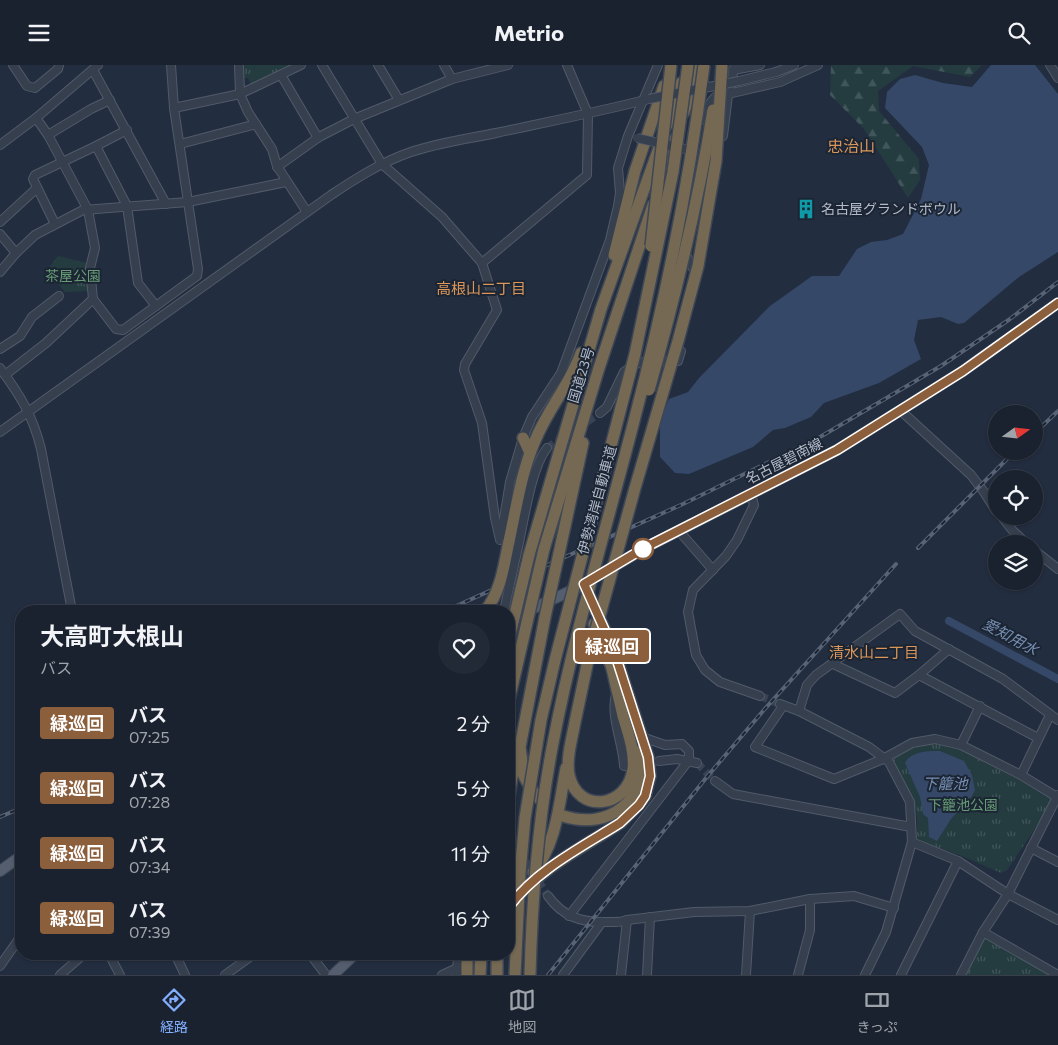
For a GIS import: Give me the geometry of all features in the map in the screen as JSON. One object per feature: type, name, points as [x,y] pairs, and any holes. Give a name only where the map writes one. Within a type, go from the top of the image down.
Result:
[{"type":"highway","points":[[489,605],[498,590],[514,544],[530,453],[538,433],[572,376],[587,335],[602,309],[635,171],[671,65]]},
{"type":"highway","points":[[596,504],[652,243],[671,65]]},
{"type":"highway","name":"国道23号","points":[[515,614],[529,555],[602,309],[688,65]]},
{"type":"highway","name":"伊勢湾岸自動車道","points":[[515,958],[520,873],[532,769],[554,660],[635,354],[660,239],[688,65]]},
{"type":"highway","name":"国道23号","points":[[515,673],[544,549],[599,368],[682,116],[703,65]]},
{"type":"highway","name":"伊勢湾岸自動車道","points":[[530,975],[537,851],[543,800],[562,697],[583,609],[635,416],[661,307],[690,163],[703,65]]},
{"type":"highway","points":[[583,609],[615,511],[661,349],[706,154],[717,79],[721,65]]},
{"type":"highway","points":[[515,894],[546,854],[555,825],[590,651],[698,266],[716,161],[721,65]]},
{"type":"highway","points":[[515,770],[520,757],[522,734],[545,617],[599,368]]},
{"type":"highway","points":[[523,439],[530,453]]},
{"type":"highway","points":[[563,816],[582,820],[608,816],[628,802],[634,795],[640,779],[642,761],[610,664],[581,585]]},
{"type":"highway","points":[[515,900],[545,872],[620,823],[639,805],[649,787],[648,757],[614,651],[581,585]]},
{"type":"highway","points":[[569,751],[569,773],[574,788],[586,799],[601,802],[609,801],[623,793],[631,777],[632,748],[610,664]]},
{"type":"highway","points":[[520,757],[524,776],[533,792],[540,799]]},
{"type":"highway","points":[[460,973],[465,960]]},
{"type":"highway","points":[[480,975],[481,960]]},
{"type":"highway","points":[[497,960],[497,975]]},
{"type":"highway","name":"伊勢湾岸自動車道","points":[[514,975],[515,960]]},
{"type":"main road","name":"名古屋碧南線","points":[[515,617],[581,585],[646,547],[837,450],[963,371],[1058,303]]},
{"type":"main road","points":[[1,868],[15,859]]},
{"type":"main road","points":[[333,975],[349,960]]},
{"type":"street","points":[[13,65],[28,86],[35,88],[58,69],[59,65]]},
{"type":"street","points":[[36,118],[63,161],[88,210],[96,248],[90,268],[93,299],[116,329],[123,330],[197,276],[198,269],[174,108],[171,65]]},
{"type":"street","points":[[239,65],[240,94],[248,112],[272,149],[277,167],[307,212]]},
{"type":"street","points":[[174,108],[240,94],[301,65]]},
{"type":"street","points":[[322,65],[382,164],[442,217],[482,263],[497,310],[465,363],[464,370],[482,423],[495,518],[500,540],[510,482],[523,439],[532,417],[561,373],[610,240],[620,193],[618,168],[628,136],[646,100],[658,65]]},
{"type":"street","points":[[378,65],[399,100]]},
{"type":"street","points":[[444,65],[452,79]]},
{"type":"street","points":[[277,167],[318,138],[354,119],[452,79],[508,65]]},
{"type":"street","points":[[482,263],[587,175],[588,114],[567,65]]},
{"type":"street","points":[[600,413],[607,407],[624,372],[633,365],[678,361],[698,277],[714,193],[728,95],[734,68],[760,65]]},
{"type":"street","points":[[0,432],[354,179],[382,164],[408,153],[442,144],[739,81],[776,72],[794,65]]},
{"type":"street","points":[[698,277],[686,256],[682,231],[685,202],[703,112],[715,97],[780,81],[818,65]]},
{"type":"street","points":[[1050,65],[1058,77]]},
{"type":"street","points":[[0,145],[36,118],[96,67],[110,100],[166,204]]},
{"type":"street","points":[[281,75],[318,138]]},
{"type":"street","points":[[48,135],[91,109],[110,100]]},
{"type":"street","points":[[180,144],[256,124]]},
{"type":"street","points":[[55,224],[33,179],[35,175],[96,147],[127,130]]},
{"type":"street","points":[[628,136],[696,151]]},
{"type":"street","points":[[96,147],[127,206],[138,283],[156,305]]},
{"type":"street","points":[[0,272],[35,235],[84,210],[188,203],[286,182]]},
{"type":"street","points":[[0,223],[37,188]]},
{"type":"street","points":[[0,234],[16,253]]},
{"type":"street","points":[[0,349],[20,336],[32,317],[59,296]]},
{"type":"street","points":[[5,375],[46,343],[93,299]]},
{"type":"street","points":[[0,368],[20,395],[36,428],[71,605]]},
{"type":"street","points":[[900,410],[971,475],[988,498]]},
{"type":"street","points":[[523,439],[538,433]]},
{"type":"street","points":[[505,605],[514,544],[535,470],[542,454],[547,448]]},
{"type":"street","points":[[751,494],[754,505],[732,548],[694,591],[688,612],[696,655],[705,670],[720,682],[760,696]]},
{"type":"street","points":[[1008,525],[1017,535]]},
{"type":"street","points":[[679,531],[713,570]]},
{"type":"street","points":[[1043,557],[1058,569]]},
{"type":"street","points":[[800,711],[807,685],[816,675],[900,614],[915,631],[1003,679],[1058,720]]},
{"type":"street","points":[[834,663],[895,693],[920,675],[949,649]]},
{"type":"street","points":[[920,675],[1038,739]]},
{"type":"street","points":[[617,690],[614,701],[615,716],[626,766]]},
{"type":"street","points":[[865,975],[886,932],[912,842],[910,802],[889,761],[884,759],[869,747],[800,711],[782,705],[755,747],[834,779],[884,759],[912,743],[925,740],[943,740],[961,745],[1058,796],[1008,894],[983,932],[961,975]]},
{"type":"street","points":[[961,745],[980,706]]},
{"type":"street","points":[[1021,775],[1050,715]]},
{"type":"street","points":[[642,737],[665,745],[682,745],[689,751],[693,761]]},
{"type":"street","points":[[659,761],[677,759],[693,761]]},
{"type":"street","points":[[568,916],[693,761]]},
{"type":"street","points":[[715,781],[721,784],[724,789],[733,793],[911,827]]},
{"type":"street","points":[[912,842],[958,861],[1008,894],[1058,920]]},
{"type":"street","points":[[1030,848],[1058,863]]},
{"type":"street","points":[[515,849],[525,861]]},
{"type":"street","points":[[901,975],[958,861]]},
{"type":"street","points":[[548,896],[568,916],[582,921],[602,922],[621,922],[694,912],[750,911],[810,899],[854,896],[894,908]]},
{"type":"street","points":[[798,975],[810,930],[810,899]]},
{"type":"street","points":[[746,975],[750,911]]},
{"type":"street","points":[[646,975],[650,917]]},
{"type":"street","points":[[621,975],[627,920]]},
{"type":"street","points":[[563,975],[602,922]]},
{"type":"street","points":[[983,932],[1058,975]]},
{"type":"street","points":[[0,966],[15,945]]},
{"type":"street","points":[[60,975],[77,960]]},
{"type":"street","points":[[112,960],[120,975]]},
{"type":"street","points":[[178,960],[185,975]]},
{"type":"street","points":[[225,975],[242,960]]},
{"type":"street","points":[[315,960],[326,975]]},
{"type":"street","points":[[442,975],[460,973],[459,960]]},
{"type":"green space","points":[[242,65],[294,65],[251,85],[248,78],[243,78]]},
{"type":"green space","points":[[831,65],[982,65],[970,77],[913,66],[878,91],[879,111],[919,159],[920,180],[908,198],[864,129],[830,95]]},
{"type":"green space","name":"茶屋公園","points":[[58,256],[87,263],[90,291],[65,292],[47,270]]},
{"type":"green space","name":"下籠池公園","points":[[938,744],[958,749],[1053,797],[1054,801],[1007,870],[1001,873],[926,843],[916,837],[917,817],[912,797],[893,761],[908,750],[920,746]]},
{"type":"green space","points":[[983,932],[1058,975],[960,975]]},
{"type":"water","points":[[991,65],[1035,65],[1058,94],[1058,252],[1019,277],[964,323],[958,324],[941,317],[918,320],[914,340],[921,359],[879,383],[824,403],[811,417],[785,428],[773,430],[753,447],[689,474],[675,473],[660,457],[660,420],[669,399],[688,392],[699,378],[770,306],[812,276],[839,276],[857,249],[871,242],[887,240],[903,234],[921,199],[929,165],[922,147],[885,108],[887,92],[900,79],[915,75],[943,83],[972,87]]},
{"type":"water","name":"下籠池","points":[[940,751],[964,761],[972,775],[975,790],[972,796],[951,819],[937,841],[929,837],[928,818],[923,814],[920,797],[905,763],[911,756],[916,754]]},
{"type":"waterway","name":"愛知用水","points":[[949,621],[1058,679]]},
{"type":"tunnel","points":[[547,448],[600,413]]},
{"type":"tunnel","points":[[760,696],[780,704]]},
{"type":"tunnel","points":[[697,763],[715,781]]},
{"type":"tunnel","points":[[525,861],[548,896]]},
{"type":"railway","points":[[458,605],[683,504],[820,437],[941,366],[1010,319],[1058,282]]},
{"type":"railway","points":[[1043,425],[1058,411]]},
{"type":"railway","points":[[918,548],[1006,460]]},
{"type":"railway","points":[[548,975],[706,778],[763,711],[896,564]]},
{"type":"railway","points":[[0,817],[15,811]]},
{"type":"bus line","name":"緑巡回","points":[[515,900],[545,872],[620,823],[639,805],[649,787],[650,766],[642,737],[614,651],[584,584],[646,547],[837,450],[963,371],[1058,303]]},
{"type":"place","name":"名古屋グランドボウル","points":[[806,209]]},
{"type":"district","name":"忠治山","points":[[851,146]]},
{"type":"district","name":"高根山二丁目","points":[[481,289]]},
{"type":"district","name":"清水山二丁目","points":[[874,653]]}]
